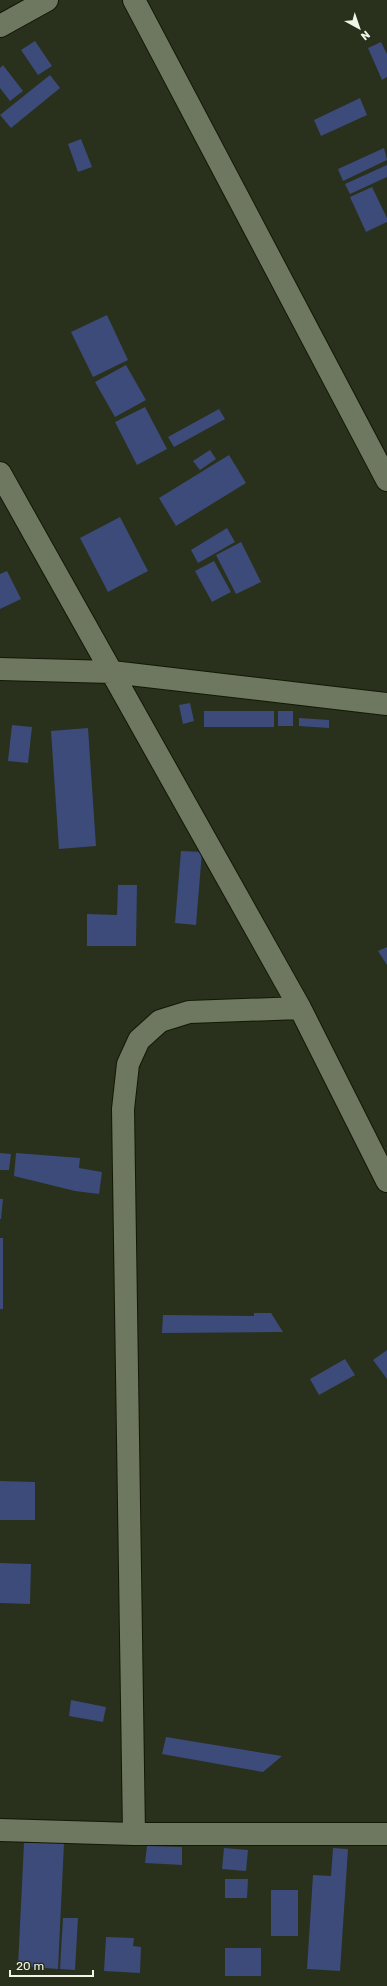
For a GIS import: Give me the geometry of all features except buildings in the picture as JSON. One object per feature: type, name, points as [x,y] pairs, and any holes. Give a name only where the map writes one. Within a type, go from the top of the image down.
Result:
[{"type":"street","points":[[0,26],[47,0]]},
{"type":"street","points":[[134,0],[387,480]]},
{"type":"street","points":[[0,473],[300,1008],[387,1181]]},
{"type":"street","points":[[0,669],[112,672],[387,704]]},
{"type":"street","points":[[134,1834],[123,1108],[128,1064],[139,1040],[160,1021],[189,1012],[300,1008]]},
{"type":"street","points":[[0,1830],[134,1834],[387,1834]]}]
